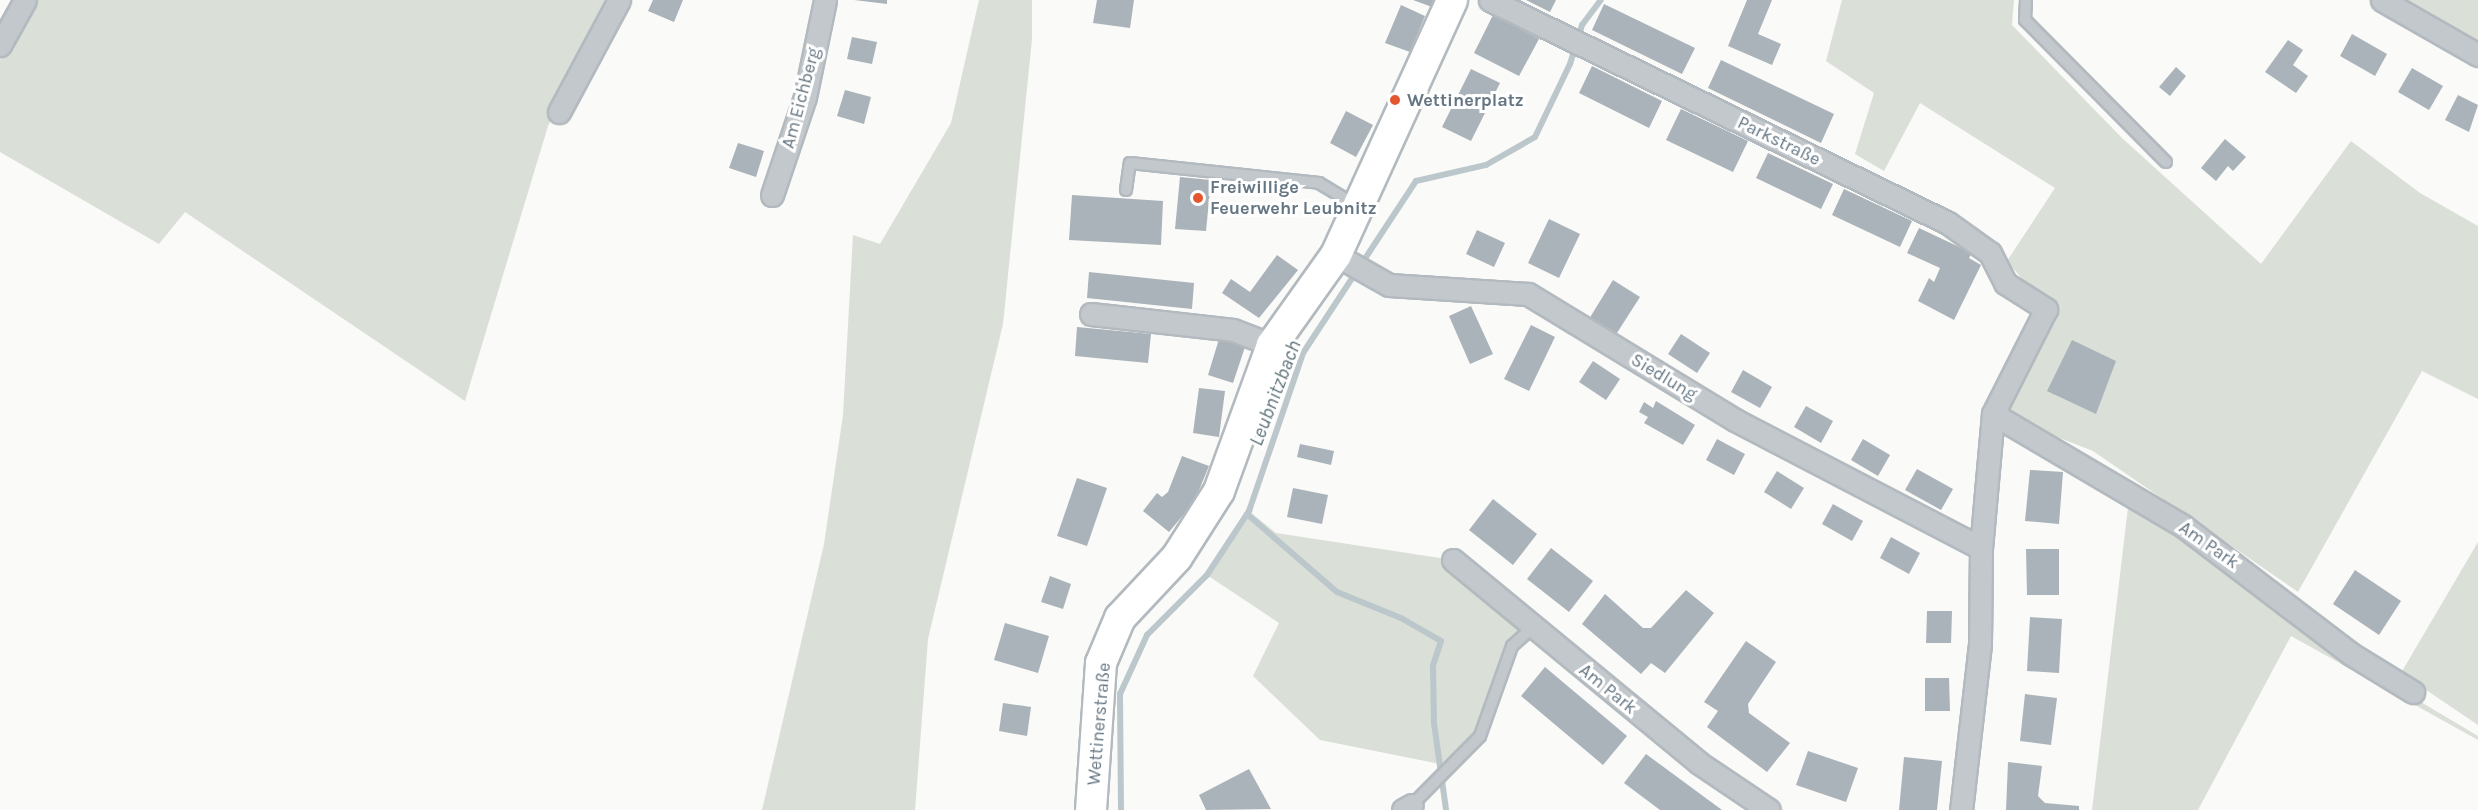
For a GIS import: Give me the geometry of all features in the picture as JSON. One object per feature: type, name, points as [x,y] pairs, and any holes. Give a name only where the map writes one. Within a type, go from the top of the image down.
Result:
[{"type":"street","points":[[0,45],[26,0]]},
{"type":"street","points":[[559,112],[619,0]]},
{"type":"street","name":"Am Eichberg","points":[[772,195],[805,97],[825,0]]},
{"type":"street","points":[[1358,207],[1452,0]]},
{"type":"street","name":"Parkstraße","points":[[1490,0],[1948,223],[1990,253],[2004,283],[2046,309],[1993,414]]},
{"type":"street","points":[[2382,0],[2478,55]]},
{"type":"street","name":"Wettinerstraße","points":[[1091,810],[1101,663],[1120,618],[1177,557],[1219,491],[1272,345],[1341,258],[1358,207]]},
{"type":"street","name":"Siedlung","points":[[1341,258],[1389,285],[1528,294],[1734,420],[1981,548]]},
{"type":"street","points":[[1091,314],[1233,330],[1272,345]]},
{"type":"street","points":[[1961,810],[1980,644],[1981,548],[1993,414]]},
{"type":"street","name":"Am Park","points":[[1993,414],[2183,526],[2351,654],[2413,692]]},
{"type":"street","name":"Am Park","points":[[1453,560],[1699,763],[1769,810]]},
{"type":"lane","points":[[2026,0],[2025,20],[2166,162]]},
{"type":"lane","points":[[1126,190],[1130,163],[1319,183],[1358,207]]},
{"type":"lane","points":[[1407,807],[1480,736],[1512,646],[1532,627]]},
{"type":"shaded area","points":[[34,0],[611,0],[548,126],[465,401],[185,212],[159,244],[0,152],[0,60]]},
{"type":"shaded area","points":[[979,0],[1032,0],[1032,39],[1003,324],[928,639],[915,810],[762,810],[824,544],[843,415],[853,235],[880,244],[951,123]]},
{"type":"shaded area","points":[[1842,0],[2014,0],[2012,25],[2122,138],[2261,264],[2351,141],[2420,193],[2478,226],[2478,399],[2422,371],[2298,592],[2093,451],[2001,415],[2059,303],[2028,286],[2007,261],[2055,188],[1920,103],[1884,171],[1855,154],[1874,93],[1826,61]]},
{"type":"shaded area","points":[[2398,0],[2478,0],[2478,46]]},
{"type":"shaded area","points":[[2129,499],[2367,670],[2478,736],[2478,740],[2291,636],[2198,810],[2092,810]]},
{"type":"shaded area","points":[[1249,511],[1276,533],[1453,560],[1532,628],[1512,646],[1480,736],[1450,766],[1320,740],[1253,676],[1279,623],[1207,575]]},
{"type":"shaded area","points":[[2478,542],[2478,725],[2401,673]]},
{"type":"building","points":[[653,0],[683,0],[674,22],[648,11]]},
{"type":"building","points":[[854,0],[887,0],[887,4]]},
{"type":"building","points":[[1097,0],[1134,0],[1130,28],[1093,23]]},
{"type":"building","points":[[1413,0],[1434,0],[1432,7]]},
{"type":"building","points":[[1526,0],[1556,0],[1550,12]]},
{"type":"building","points":[[1747,0],[1772,0],[1758,34],[1781,44],[1772,65],[1728,46]]},
{"type":"building","points":[[1604,4],[1695,48],[1682,74],[1592,30]]},
{"type":"building","points":[[1401,5],[1425,16],[1410,52],[1385,43]]},
{"type":"building","points":[[1493,15],[1539,39],[1519,76],[1474,53]]},
{"type":"building","points":[[2352,34],[2387,54],[2375,76],[2340,56]]},
{"type":"building","points":[[852,37],[877,42],[872,64],[847,59]]},
{"type":"building","points":[[2288,40],[2303,50],[2293,65],[2308,76],[2296,93],[2265,72]]},
{"type":"building","points":[[1721,60],[1834,114],[1821,143],[1708,88]]},
{"type":"building","points":[[1592,66],[1662,101],[1649,128],[1579,93]]},
{"type":"building","points":[[2176,67],[2186,76],[2170,96],[2159,87]]},
{"type":"building","points":[[2412,68],[2443,86],[2429,110],[2398,92]]},
{"type":"building","points":[[1471,69],[1500,83],[1471,141],[1442,127]]},
{"type":"building","points":[[845,90],[871,97],[864,124],[837,116]]},
{"type":"building","points":[[2458,95],[2478,105],[2469,132],[2445,120]]},
{"type":"building","points":[[1681,109],[1748,141],[1733,172],[1666,140]]},
{"type":"building","points":[[1346,111],[1373,125],[1356,157],[1330,143]]},
{"type":"building","points":[[2225,139],[2246,157],[2233,171],[2228,166],[2216,181],[2201,168]]},
{"type":"building","points":[[738,143],[764,151],[756,177],[729,168]]},
{"type":"building","points":[[1768,153],[1833,184],[1821,209],[1756,178]]},
{"type":"building","points":[[1180,177],[1211,180],[1206,231],[1175,229]]},
{"type":"building","points":[[1844,189],[1912,221],[1900,247],[1832,215]]},
{"type":"building","points":[[1072,195],[1163,201],[1161,245],[1069,240]]},
{"type":"building","points":[[1549,219],[1580,234],[1559,278],[1528,263]]},
{"type":"building","points":[[1919,228],[1972,253],[1969,258],[1981,265],[1954,320],[1918,301],[1929,278],[1934,282],[1940,268],[1907,253]]},
{"type":"building","points":[[1477,230],[1505,243],[1494,267],[1466,254]]},
{"type":"building","points":[[1277,255],[1298,270],[1259,318],[1222,293],[1231,279],[1250,292]]},
{"type":"building","points":[[1089,272],[1194,283],[1192,309],[1087,298]]},
{"type":"building","points":[[1613,280],[1640,297],[1615,336],[1589,319]]},
{"type":"building","points":[[1471,306],[1493,354],[1470,364],[1449,316]]},
{"type":"building","points":[[1531,325],[1555,337],[1529,391],[1504,379]]},
{"type":"building","points":[[1077,327],[1151,334],[1148,363],[1075,356]]},
{"type":"building","points":[[1681,334],[1710,353],[1697,373],[1668,354]]},
{"type":"building","points":[[1219,339],[1245,347],[1233,383],[1208,375]]},
{"type":"building","points":[[2072,340],[2116,361],[2096,414],[2047,391]]},
{"type":"building","points":[[1593,361],[1620,379],[1606,400],[1579,382]]},
{"type":"building","points":[[1743,370],[1772,387],[1760,408],[1731,392]]},
{"type":"building","points":[[1199,388],[1225,391],[1219,437],[1193,433]]},
{"type":"building","points":[[1656,401],[1695,425],[1683,445],[1644,423],[1648,417],[1639,412],[1644,402],[1653,408]]},
{"type":"building","points":[[1806,406],[1833,421],[1821,443],[1794,427]]},
{"type":"building","points":[[1717,439],[1745,454],[1734,475],[1706,460]]},
{"type":"building","points":[[1863,439],[1890,455],[1878,476],[1851,460]]},
{"type":"building","points":[[1300,444],[1334,451],[1331,465],[1297,457]]},
{"type":"building","points":[[1182,456],[1209,466],[1194,502],[1169,532],[1143,511],[1157,493],[1162,497],[1168,492]]},
{"type":"building","points":[[1917,469],[1953,489],[1941,510],[1905,490]]},
{"type":"building","points":[[2030,470],[2063,472],[2059,524],[2025,521]]},
{"type":"building","points":[[1777,471],[1804,488],[1791,509],[1764,492]]},
{"type":"building","points":[[1077,478],[1107,488],[1087,546],[1057,536]]},
{"type":"building","points":[[1293,488],[1328,495],[1322,524],[1287,517]]},
{"type":"building","points":[[1493,499],[1537,534],[1513,565],[1469,530]]},
{"type":"building","points":[[1833,504],[1863,521],[1852,541],[1822,524]]},
{"type":"building","points":[[1891,537],[1920,553],[1909,574],[1880,558]]},
{"type":"building","points":[[1551,548],[1593,581],[1569,612],[1527,579]]},
{"type":"building","points":[[2026,549],[2059,549],[2059,595],[2027,595]]},
{"type":"building","points":[[2355,570],[2401,601],[2379,635],[2333,604]]},
{"type":"building","points":[[1050,576],[1071,584],[1063,609],[1041,602]]},
{"type":"building","points":[[1686,590],[1714,613],[1665,673],[1651,663],[1641,674],[1582,624],[1605,594],[1643,628],[1651,628]]},
{"type":"building","points":[[1927,611],[1952,611],[1951,643],[1926,643]]},
{"type":"building","points":[[2030,617],[2062,619],[2059,673],[2027,671]]},
{"type":"building","points":[[1005,623],[1049,636],[1038,673],[994,660]]},
{"type":"building","points":[[1746,641],[1776,662],[1748,704],[1749,713],[1790,743],[1767,772],[1707,727],[1718,711],[1704,702]]},
{"type":"building","points":[[1545,667],[1627,736],[1603,765],[1521,696]]},
{"type":"building","points":[[1925,678],[1949,678],[1950,711],[1925,711]]},
{"type":"building","points":[[2025,694],[2057,698],[2051,745],[2020,741]]},
{"type":"building","points":[[1003,703],[1031,707],[1027,736],[999,731]]},
{"type":"building","points":[[1808,751],[1858,768],[1846,802],[1796,785]]},
{"type":"building","points":[[1646,754],[1722,810],[1660,810],[1624,783]]},
{"type":"building","points":[[1904,757],[1942,761],[1937,810],[1899,810]]},
{"type":"building","points":[[2008,762],[2042,766],[2038,796],[2045,803],[2079,806],[2079,810],[2006,810]]},
{"type":"building","points":[[1249,769],[1271,809],[1206,810],[1199,795]]},
{"type":"waterway","name":"Leubnitzbach","points":[[1121,810],[1120,694],[1147,635],[1207,575],[1249,511],[1303,353],[1416,181],[1486,165],[1535,137],[1570,64],[1582,25],[1601,0]]},
{"type":"waterway","points":[[1247,514],[1337,592],[1401,618],[1441,641],[1433,666],[1434,723],[1446,810]]},
{"type":"place","name":"Wettinerplatz","points":[[1395,100]]},
{"type":"place","name":"Freiwillige Feuerwehr Leubnitz","points":[[1198,198]]}]
